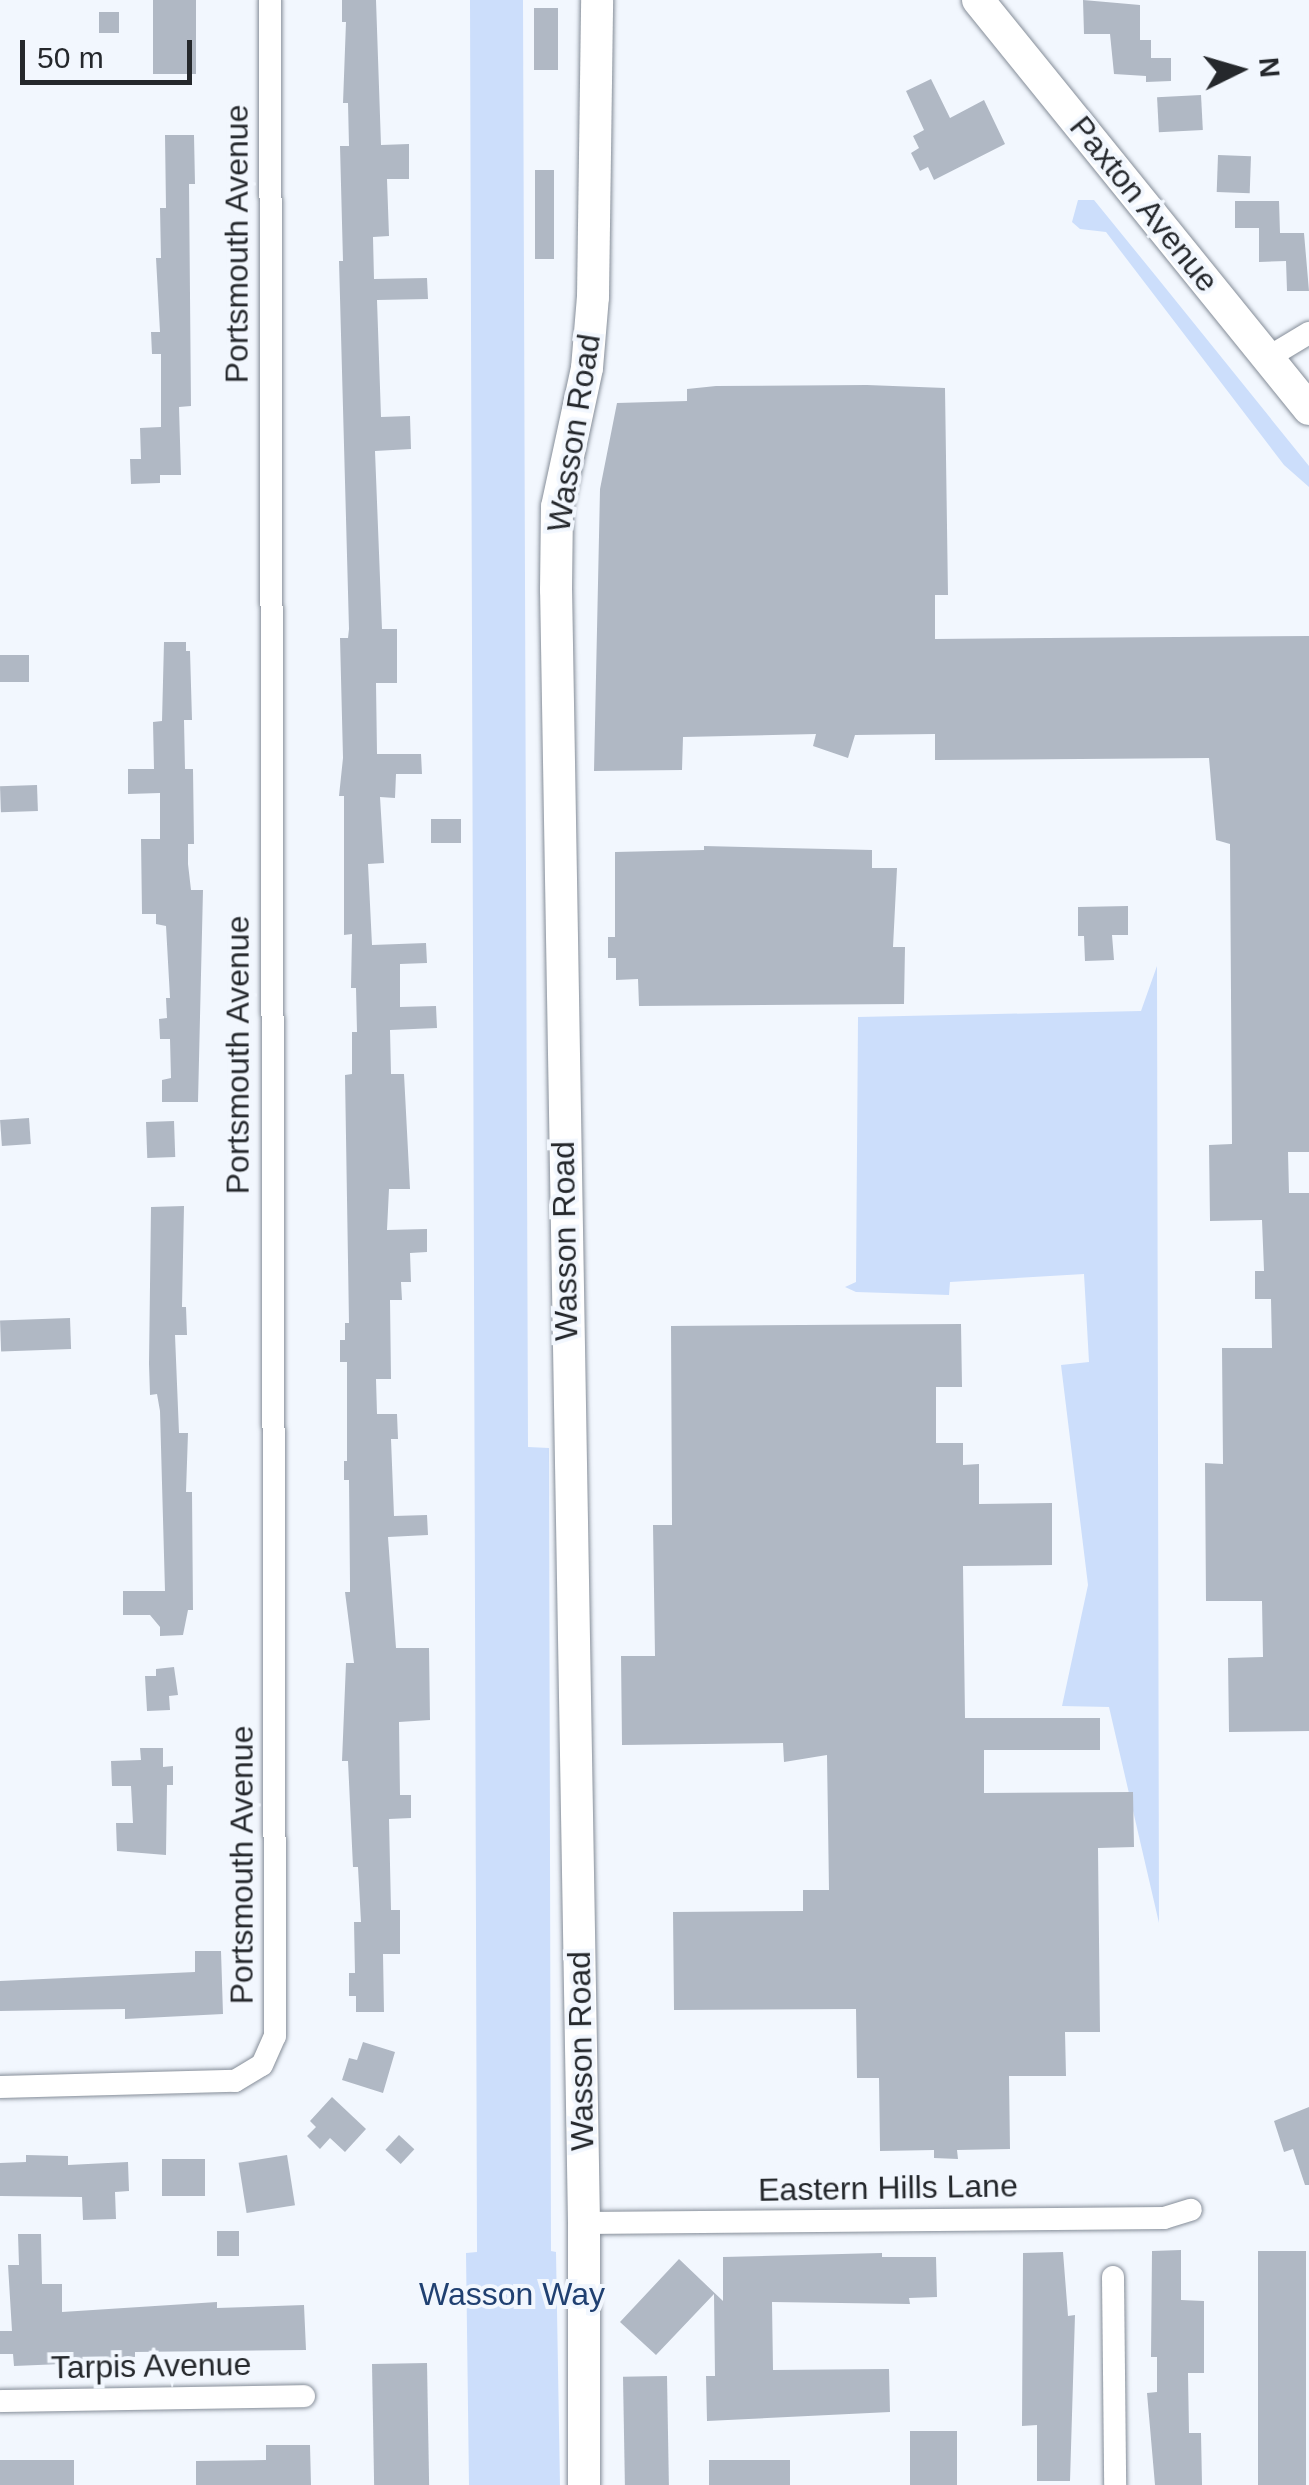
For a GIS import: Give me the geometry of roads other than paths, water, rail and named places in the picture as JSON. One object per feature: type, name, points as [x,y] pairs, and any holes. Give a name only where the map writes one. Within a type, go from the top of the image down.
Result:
[{"type":"street","name":"Portsmouth Avenue","points":[[0,2087],[226,2082],[250,2076],[262,2066],[275,2036],[270,0]]},
{"type":"street","name":"Wasson Road","points":[[584,2485],[584,2222],[556,507],[587,368],[593,298],[597,0]]},
{"type":"street","name":"Paxton Avenue","points":[[978,0],[1309,409]]},
{"type":"street","points":[[1269,357],[1309,333]]},
{"type":"street","name":"Eastern Hills Lane","points":[[584,2222],[1164,2218],[1191,2210]]},
{"type":"street","points":[[1112,2277],[1115,2485]]},
{"type":"street","name":"Tarpis Avenue","points":[[0,2401],[304,2396]]},
{"type":"park label","name":"Wasson Way","points":[[512,2294]]}]
